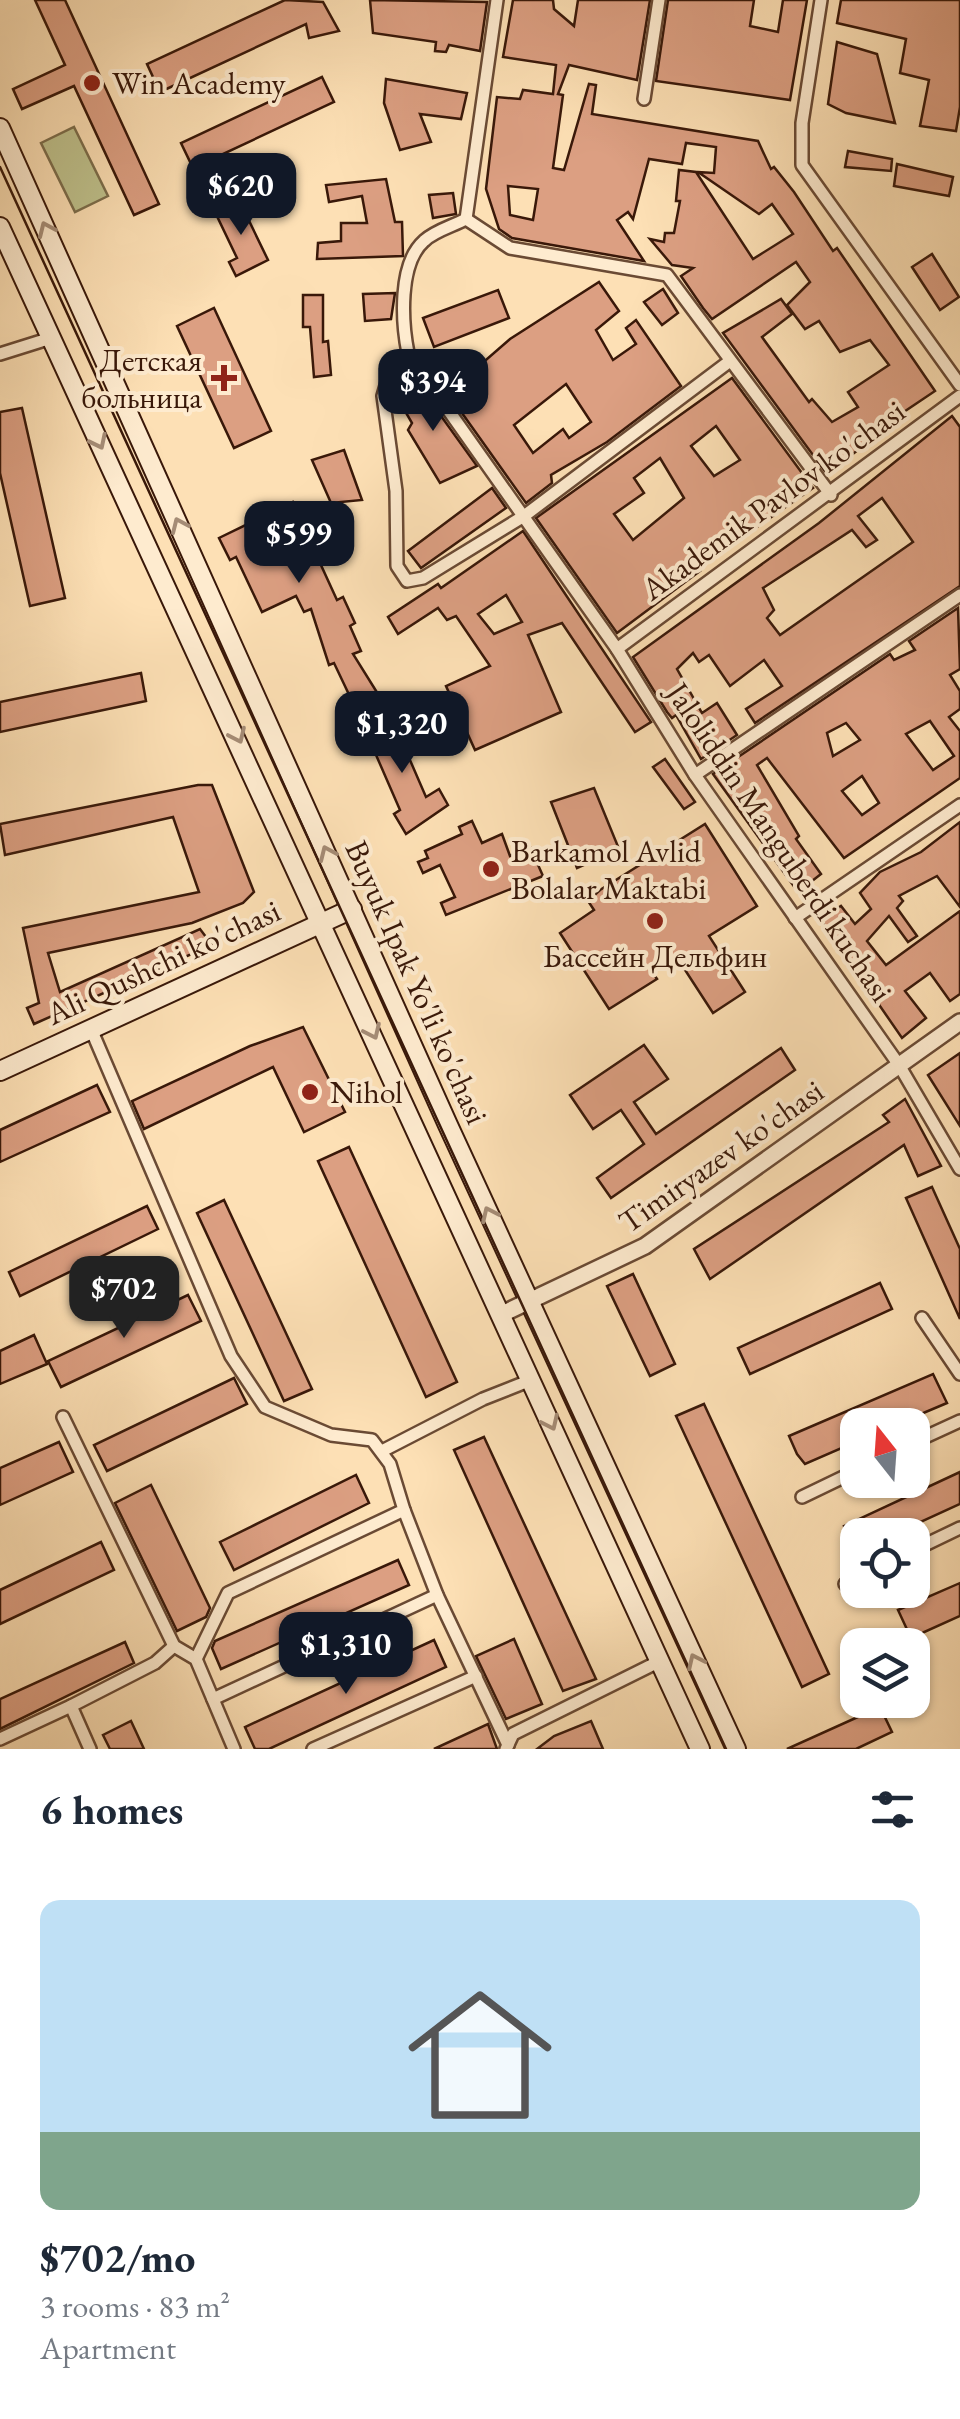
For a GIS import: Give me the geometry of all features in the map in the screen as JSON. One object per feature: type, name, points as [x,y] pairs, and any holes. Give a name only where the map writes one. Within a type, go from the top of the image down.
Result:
[{"type":"main road","name":"Buyuk Ipak Yo'li ko'chasi","points":[[0,128],[736,1749]]},
{"type":"main road","name":"Buyuk Ipak Yo'li ko'chasi","points":[[0,226],[700,1749]]},
{"type":"main road","name":"Ali Qushchi ko'chasi","points":[[0,1071],[352,909]]},
{"type":"street","points":[[466,220],[497,0]]},
{"type":"street","points":[[644,99],[659,0]]},
{"type":"street","points":[[822,0],[802,123],[802,165],[960,385]]},
{"type":"street","points":[[466,220],[422,242],[405,282],[402,324],[408,354],[390,372],[383,396],[396,491],[397,566],[407,581],[423,578],[524,516],[730,361]]},
{"type":"street","points":[[466,220],[510,248],[668,275],[831,495]]},
{"type":"street","points":[[0,354],[51,338]]},
{"type":"street","name":"Jaloliddin Manguberdi kuchasi","points":[[408,354],[617,648],[695,775],[899,1065],[960,1169]]},
{"type":"street","name":"Akademik Pavlov ko'chasi","points":[[617,648],[831,495],[960,396]]},
{"type":"street","points":[[695,775],[960,595]]},
{"type":"street","points":[[795,918],[960,805]]},
{"type":"street","name":"Timiryazev ko'chasi","points":[[502,1314],[646,1246],[960,1022]]},
{"type":"street","points":[[91,1029],[231,1356],[264,1407],[331,1434],[372,1440],[382,1451],[437,1596],[507,1747]]},
{"type":"street","points":[[922,1318],[960,1374]]},
{"type":"street","points":[[382,1451],[482,1398],[532,1380]]},
{"type":"street","points":[[63,1417],[174,1646],[196,1659],[234,1749]]},
{"type":"street","points":[[930,1434],[960,1420]]},
{"type":"street","points":[[802,1498],[840,1479]]},
{"type":"street","points":[[196,1659],[228,1593],[404,1510]]},
{"type":"street","points":[[930,1542],[960,1528]]},
{"type":"street","points":[[213,1699],[437,1596]]},
{"type":"street","points":[[0,1739],[155,1663],[174,1646]]},
{"type":"street","points":[[507,1747],[513,1734],[660,1661]]},
{"type":"street","points":[[313,1749],[476,1676]]},
{"type":"street","points":[[71,1706],[90,1749]]},
{"type":"green space","points":[[74,127],[108,196],[75,212],[41,143]]},
{"type":"building","points":[[35,0],[65,0],[159,204],[134,215],[74,86],[22,109],[13,89],[65,65]]},
{"type":"building","points":[[285,0],[323,2],[339,31],[309,38],[306,24],[160,92],[147,64]]},
{"type":"building","points":[[370,0],[487,2],[480,51],[449,45],[446,52],[435,51],[436,42],[373,33]]},
{"type":"building","points":[[513,0],[553,0],[554,9],[574,26],[578,0],[650,0],[637,80],[569,65],[558,94],[563,95],[553,168],[564,170],[589,84],[596,85],[592,114],[758,141],[771,169],[774,167],[794,192],[833,251],[837,248],[935,391],[877,430],[880,433],[827,474],[723,333],[781,299],[792,314],[762,337],[809,402],[812,399],[832,422],[858,407],[848,392],[889,365],[870,340],[840,352],[819,321],[805,329],[787,305],[810,282],[796,262],[712,319],[703,308],[681,276],[693,268],[672,265],[650,239],[664,242],[665,233],[674,233],[680,201],[676,201],[679,170],[696,172],[753,259],[793,234],[772,204],[759,214],[698,172],[714,173],[716,147],[686,143],[682,164],[649,159],[633,219],[628,212],[617,220],[644,261],[512,238],[499,229],[486,189],[497,97],[520,99],[523,90],[553,94],[556,65],[503,57]],"holes":[[[508,186],[538,189],[533,220],[510,215]]]},
{"type":"building","points":[[668,0],[754,0],[750,26],[778,32],[783,0],[807,0],[790,100],[656,81]]},
{"type":"building","points":[[841,0],[960,0],[960,107],[956,131],[920,126],[929,80],[900,73],[906,39],[837,23]]},
{"type":"building","points":[[837,42],[877,54],[895,123],[846,113],[828,104]]},
{"type":"building","points":[[322,77],[334,102],[193,168],[181,143]]},
{"type":"building","points":[[386,79],[467,93],[461,119],[420,114],[431,142],[400,150],[384,103]]},
{"type":"building","points":[[848,151],[892,159],[891,171],[845,167]]},
{"type":"building","points":[[897,164],[953,177],[949,196],[894,186]]},
{"type":"building","points":[[386,179],[395,222],[402,222],[403,256],[317,259],[318,243],[341,241],[341,223],[367,223],[362,196],[329,202],[326,185]]},
{"type":"building","points":[[453,193],[456,214],[433,218],[429,195]]},
{"type":"building","points":[[239,200],[268,260],[236,276],[229,262],[237,258],[215,212]]},
{"type":"building","points":[[932,254],[959,297],[940,310],[912,267]]},
{"type":"building","points":[[599,282],[619,311],[596,330],[613,360],[636,344],[626,328],[636,320],[681,386],[607,442],[551,475],[552,483],[526,503],[442,385],[467,368],[471,373],[510,339]],"holes":[[[566,384],[591,422],[569,438],[563,429],[533,453],[514,425]]]},
{"type":"building","points":[[663,289],[678,313],[662,325],[644,302]]},
{"type":"building","points":[[498,290],[509,318],[434,347],[423,318]]},
{"type":"building","points":[[395,293],[391,319],[365,321],[363,294]]},
{"type":"building","points":[[303,295],[323,295],[323,342],[328,341],[331,375],[314,377],[310,327],[303,327]]},
{"type":"building","name":"Детская больница","points":[[214,308],[271,431],[234,448],[177,326]]},
{"type":"building","points":[[413,377],[477,466],[440,483],[408,430],[412,423],[394,392]]},
{"type":"building","points":[[732,378],[813,488],[698,568],[700,571],[617,633],[536,518]],"holes":[[[716,426],[740,460],[714,476],[691,446]],[[660,458],[684,498],[633,540],[614,514],[644,493],[634,478]]]},
{"type":"building","points":[[22,408],[65,598],[30,606],[0,473],[0,412]]},
{"type":"building","points":[[952,416],[960,427],[960,586],[755,723],[746,709],[782,686],[764,660],[730,686],[709,655],[699,662],[693,653],[677,669],[702,713],[717,703],[737,735],[701,759],[676,715],[672,718],[667,712],[633,657],[819,523]],"holes":[[[882,498],[913,542],[780,635],[767,618],[774,610],[763,588],[852,530],[866,547],[877,540],[858,516]]]},
{"type":"building","points":[[344,450],[362,500],[331,503],[312,460]]},
{"type":"building","points":[[492,488],[506,508],[421,568],[408,551]]},
{"type":"building","points":[[293,502],[321,549],[315,552],[337,600],[343,597],[355,623],[350,626],[361,651],[353,654],[378,694],[354,705],[334,663],[329,665],[311,609],[304,612],[296,596],[262,612],[236,557],[230,560],[219,538]]},
{"type":"building","points":[[523,531],[651,722],[635,732],[562,623],[528,635],[561,712],[475,750],[446,686],[490,666],[456,616],[447,620],[438,608],[398,634],[388,617],[438,584],[441,588]],"holes":[[[506,595],[522,622],[494,634],[478,614]]]},
{"type":"building","points":[[958,608],[960,669],[950,675],[960,691],[960,709],[949,717],[960,731],[960,778],[844,858],[767,758],[757,765],[799,836],[796,839],[821,874],[798,892],[713,774],[890,654],[894,660],[915,650],[909,641]],"holes":[[[930,721],[954,756],[933,770],[906,734]],[[846,723],[860,740],[833,756],[827,733]],[[862,776],[879,803],[862,815],[842,791]]]},
{"type":"building","points":[[141,673],[146,701],[0,732],[0,702]]},
{"type":"building","points":[[390,714],[426,797],[439,789],[448,805],[406,834],[394,814],[400,810],[363,725]]},
{"type":"building","points":[[665,759],[695,802],[684,809],[653,767]]},
{"type":"building","points":[[212,785],[254,892],[243,903],[192,923],[48,953],[60,992],[200,929],[212,945],[34,1024],[27,1008],[39,1003],[23,928],[199,892],[173,817],[5,855],[0,824]]},
{"type":"building","points":[[594,788],[619,849],[577,868],[551,802]]},
{"type":"building","name":"Barkamol Avlid Bolalar Maktabi","points":[[472,821],[482,843],[502,834],[510,856],[530,847],[543,876],[446,915],[441,903],[455,897],[440,865],[423,873],[418,862],[428,858],[425,851],[462,834],[459,827]]},
{"type":"building","points":[[960,822],[960,907],[937,876],[899,896],[903,901],[897,908],[917,936],[908,942],[889,916],[867,941],[886,965],[960,911],[960,994],[950,1001],[930,973],[905,991],[926,1018],[902,1038],[820,919],[841,906],[855,924],[871,909],[860,893],[880,872],[921,852]]},
{"type":"building","name":"Бассейн Дельфин","points":[[705,824],[757,906],[709,936],[745,992],[713,1013],[676,956],[652,972],[657,979],[609,1009],[560,933],[594,910],[588,901],[600,890]]},
{"type":"building","points":[[303,1027],[345,1112],[304,1132],[273,1067],[144,1129],[132,1101],[250,1046]]},
{"type":"building","points":[[644,1045],[668,1079],[634,1102],[656,1134],[781,1048],[795,1070],[611,1198],[597,1178],[644,1144],[621,1110],[593,1129],[570,1095]]},
{"type":"building","points":[[960,1053],[960,1126],[928,1075]]},
{"type":"building","points":[[97,1085],[110,1112],[0,1162],[0,1130]]},
{"type":"building","points":[[905,1099],[941,1166],[918,1176],[904,1145],[710,1279],[694,1249],[889,1122],[883,1115]]},
{"type":"building","points":[[349,1147],[457,1382],[426,1397],[318,1161]]},
{"type":"building","points":[[932,1187],[960,1249],[960,1319],[906,1198]]},
{"type":"building","points":[[224,1200],[312,1389],[284,1401],[197,1213]]},
{"type":"building","points":[[147,1206],[158,1229],[20,1296],[9,1272]]},
{"type":"building","points":[[633,1274],[675,1364],[650,1376],[607,1286]]},
{"type":"building","points":[[880,1283],[892,1309],[750,1374],[738,1348]]},
{"type":"building","points":[[188,1295],[201,1321],[61,1387],[48,1361]]},
{"type":"building","points":[[34,1335],[47,1364],[0,1384],[0,1351]]},
{"type":"building","points":[[933,1374],[947,1403],[930,1410],[854,1408]]},
{"type":"building","points":[[234,1378],[247,1404],[107,1471],[94,1445]]},
{"type":"building","points":[[704,1404],[829,1674],[802,1687],[676,1416]]},
{"type":"building","points":[[840,1414],[840,1449],[805,1464],[789,1436]]},
{"type":"building","points":[[484,1437],[596,1679],[563,1691],[454,1450]]},
{"type":"building","points":[[59,1442],[73,1472],[0,1505],[0,1468]]},
{"type":"building","points":[[960,1472],[960,1504],[929,1518],[861,1518],[904,1498],[930,1498],[930,1486]]},
{"type":"building","points":[[356,1475],[369,1503],[234,1570],[220,1542]]},
{"type":"building","points":[[151,1485],[210,1608],[206,1617],[177,1631],[115,1503]]},
{"type":"building","points":[[101,1542],[114,1570],[0,1624],[0,1590]]},
{"type":"building","points":[[398,1560],[409,1585],[221,1669],[212,1648],[215,1641]]},
{"type":"building","points":[[960,1583],[960,1616],[930,1629],[906,1628],[898,1610],[930,1608],[930,1596]]},
{"type":"building","points":[[514,1639],[542,1704],[506,1719],[476,1656]]},
{"type":"building","points":[[434,1640],[446,1667],[269,1749],[255,1749],[245,1727]]},
{"type":"building","points":[[125,1642],[134,1663],[0,1729],[0,1699]]},
{"type":"building","points":[[856,1718],[885,1718],[892,1732],[856,1749],[787,1749]]},
{"type":"building","points":[[131,1721],[144,1749],[110,1749],[103,1735]]},
{"type":"building","points":[[591,1721],[603,1749],[537,1749],[554,1736]]},
{"type":"building","points":[[488,1724],[497,1749],[434,1749]]},
{"type":"tram line","points":[[0,167],[726,1749]]},
{"type":"place","name":"Win Academy","points":[[92,83]]},
{"type":"place","name":"Детская больница","points":[[224,378]]},
{"type":"place","name":"Barkamol Avlid Bolalar Maktabi","points":[[491,869]]},
{"type":"place","name":"Бассейн Дельфин","points":[[655,921]]},
{"type":"place","name":"Nihol","points":[[310,1092]]}]
